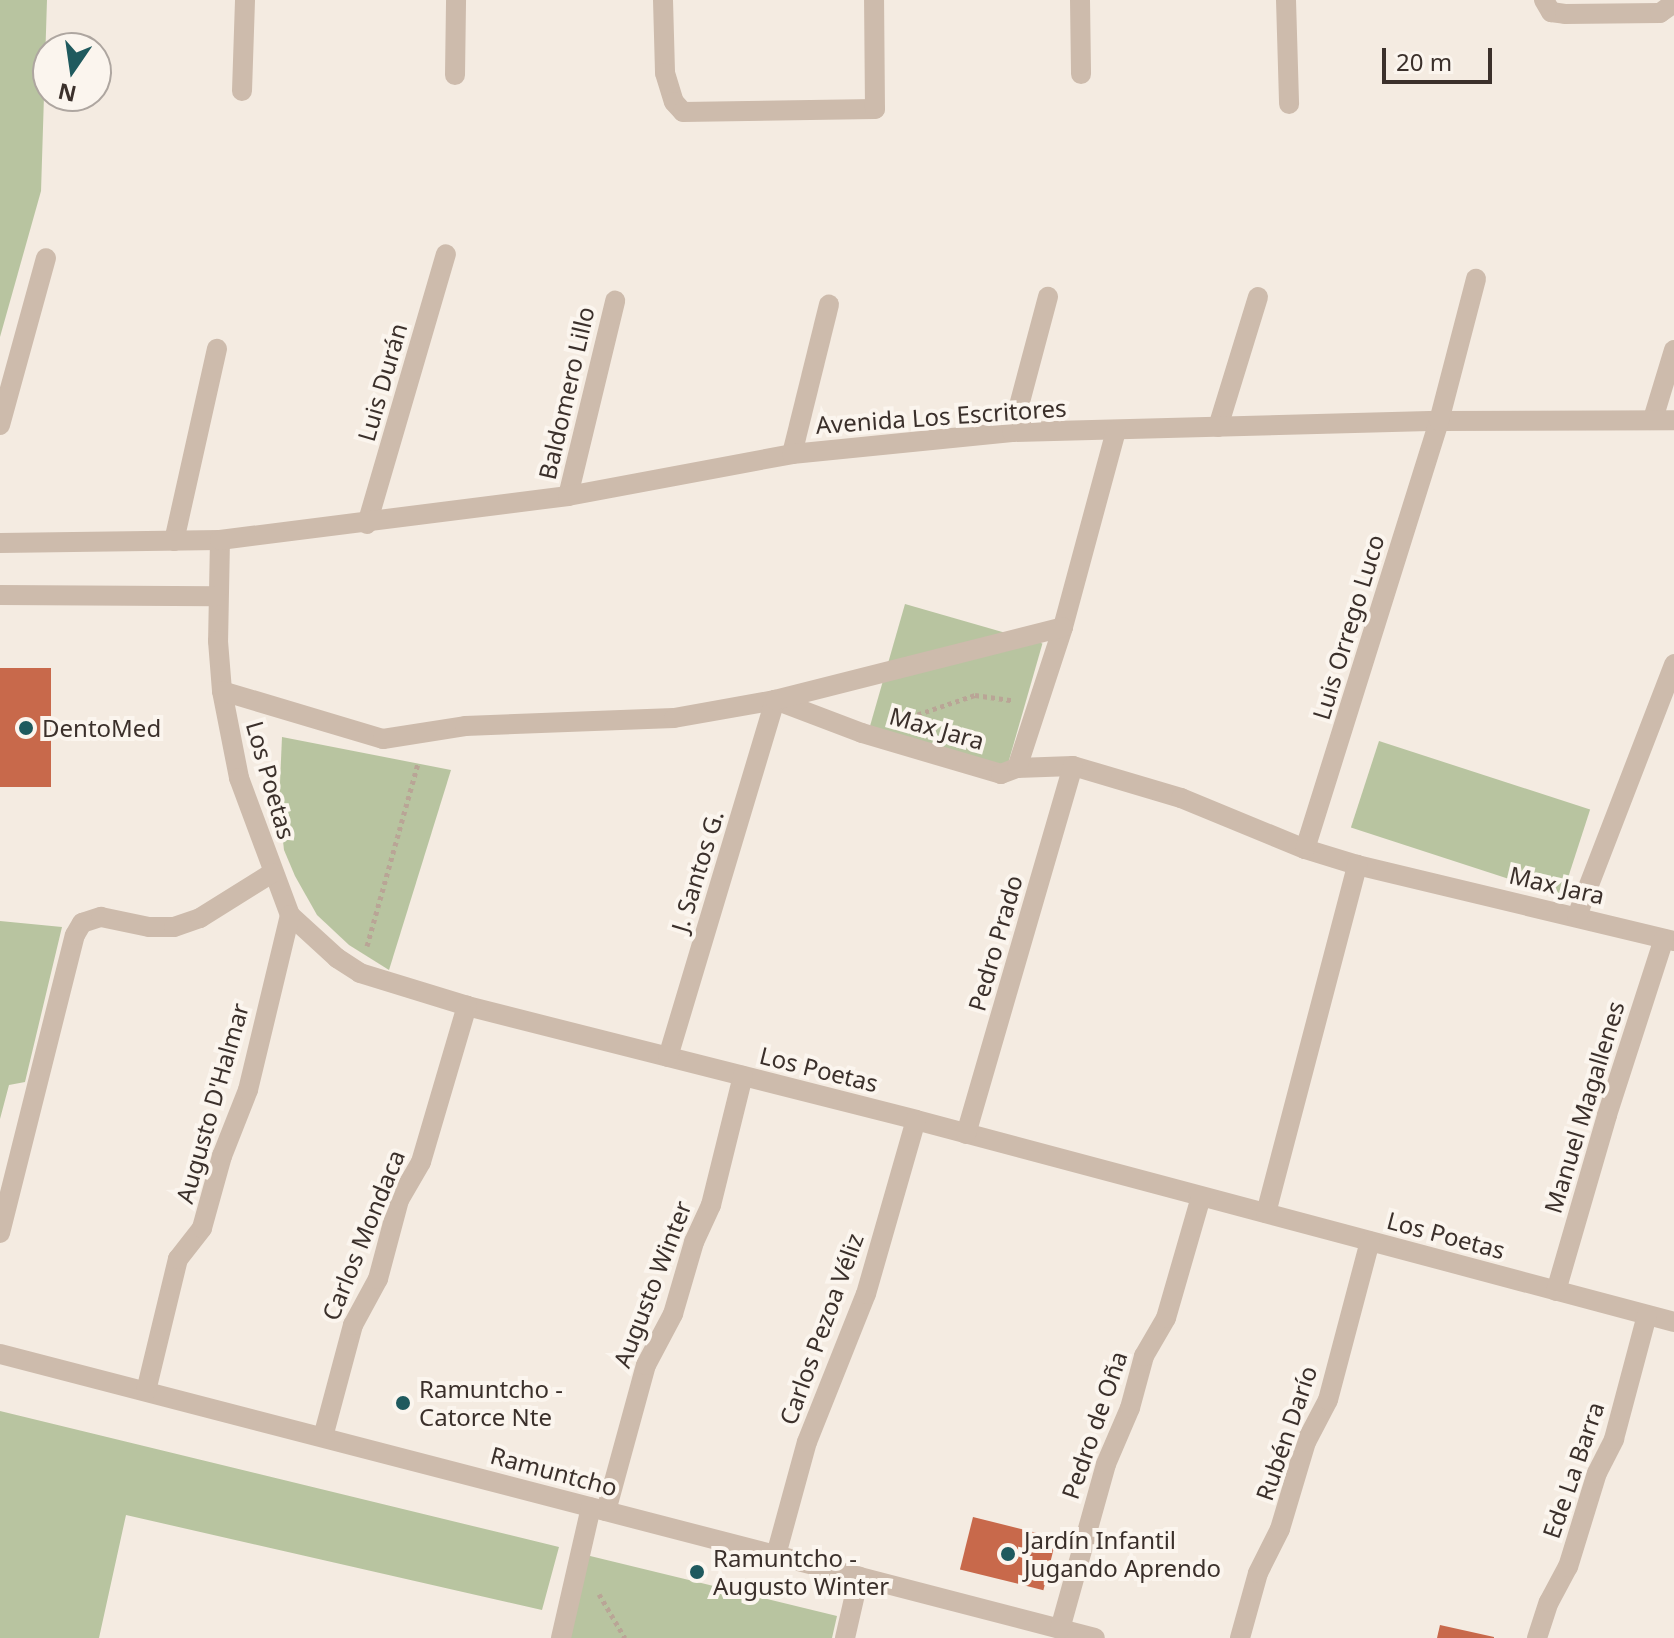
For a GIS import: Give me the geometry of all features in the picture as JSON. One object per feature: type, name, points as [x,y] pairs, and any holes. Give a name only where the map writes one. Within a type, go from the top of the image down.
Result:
[{"type":"street","points":[[242,91],[245,0]]},
{"type":"street","points":[[455,75],[456,0]]},
{"type":"street","points":[[663,0],[665,73],[674,102],[683,112],[875,109],[874,0]]},
{"type":"street","points":[[1080,0],[1081,74]]},
{"type":"street","points":[[1286,0],[1289,104]]},
{"type":"street","points":[[1544,0],[1551,12],[1565,14],[1660,13],[1674,3]]},
{"type":"street","name":"Luis Durán","points":[[367,524],[446,254]]},
{"type":"street","points":[[0,425],[46,258]]},
{"type":"street","name":"Luis Orrego Luco","points":[[1305,849],[1439,421],[1476,279]]},
{"type":"street","points":[[1012,432],[1048,297]]},
{"type":"street","points":[[1218,427],[1258,297]]},
{"type":"street","name":"Baldomero Lillo","points":[[568,496],[615,301]]},
{"type":"street","points":[[792,454],[829,305]]},
{"type":"street","points":[[174,541],[217,349]]},
{"type":"street","points":[[1664,420],[1674,350]]},
{"type":"street","name":"Avenida Los Escritores","points":[[0,543],[220,540],[367,524],[568,496],[792,454],[1012,432],[1439,421],[1664,420]]},
{"type":"street","points":[[1017,768],[1063,627],[1116,430]]},
{"type":"street","points":[[0,595],[216,596],[220,540]]},
{"type":"street","name":"Los Poetas","points":[[216,596],[222,691],[239,778],[272,873],[290,915],[337,958],[360,973],[467,1006],[916,1120],[1674,1322]]},
{"type":"street","points":[[222,691],[383,739],[426,735],[465,726],[674,718],[775,700],[1063,627]]},
{"type":"street","points":[[1577,916],[1674,664]]},
{"type":"street","name":"Max Jara","points":[[775,700],[862,733],[1001,774],[1017,768],[1073,766],[1181,798],[1305,849],[1357,865],[1669,940]]},
{"type":"street","name":"J. Santos G.","points":[[668,1057],[775,700]]},
{"type":"street","name":"Pedro Prado","points":[[966,1134],[1073,766]]},
{"type":"street","points":[[1266,1213],[1357,865]]},
{"type":"street","points":[[0,1233],[77,929],[94,917],[149,927],[188,923],[272,873]]},
{"type":"street","name":"Augusto D'Halmar","points":[[146,1391],[178,1259],[202,1228],[222,1156],[248,1090],[290,915]]},
{"type":"street","name":"Manuel Magallenes","points":[[1556,1291],[1607,1115],[1669,940]]},
{"type":"street","name":"Carlos Mondaca","points":[[323,1437],[353,1325],[378,1279],[399,1200],[421,1162],[467,1006]]},
{"type":"street","name":"Augusto Winter","points":[[561,1638],[646,1365],[673,1314],[694,1242],[711,1205],[743,1076]]},
{"type":"street","name":"Carlos Pezoa Véliz","points":[[776,1555],[804,1451],[866,1294],[916,1120]]},
{"type":"street","name":"Pedro de Oña","points":[[1060,1629],[1106,1464],[1130,1408],[1144,1356],[1166,1318],[1201,1197]]},
{"type":"street","name":"Rubén Darío","points":[[1240,1638],[1258,1573],[1280,1529],[1306,1442],[1328,1400],[1370,1241]]},
{"type":"street","name":"Ede La Barra","points":[[1537,1638],[1549,1602],[1568,1567],[1597,1473],[1614,1439],[1647,1315]]},
{"type":"street","name":"Ramuntcho","points":[[0,1354],[1095,1638]]},
{"type":"street","points":[[845,1638],[859,1577]]},
{"type":"path","points":[[862,733],[975,695],[1037,703]]},
{"type":"path","points":[[360,973],[426,735]]},
{"type":"green space","points":[[0,0],[47,0],[46,32],[32,32],[32,112],[43,112],[41,191],[0,337]]},
{"type":"green space","points":[[905,604],[1042,643],[1005,774],[868,735]]},
{"type":"green space","points":[[282,737],[451,770],[389,970],[349,945],[317,915],[295,876],[284,850],[279,806]]},
{"type":"green space","points":[[1379,741],[1590,810],[1562,896],[1351,828]]},
{"type":"green space","points":[[0,921],[62,927],[25,1082],[9,1085],[0,1119]]},
{"type":"green space","points":[[0,1411],[559,1547],[542,1610],[126,1515],[99,1638],[0,1638]]},
{"type":"green space","points":[[586,1555],[837,1616],[832,1638],[567,1638]]},
{"type":"building","name":"DentoMed","points":[[0,668],[51,668],[51,787],[0,787]]},
{"type":"building","name":"Jardín Infantil Jugando Aprendo","points":[[973,1517],[1056,1538],[1043,1590],[960,1569]]},
{"type":"building","points":[[1440,1625],[1494,1637],[1494,1638],[1437,1638]]},
{"type":"place","name":"DentoMed","points":[[26,728]]},
{"type":"place","name":"Ramuntcho - Catorce Nte","points":[[403,1403]]},
{"type":"place","name":"Jardín Infantil Jugando Aprendo","points":[[1008,1554]]},
{"type":"place","name":"Ramuntcho - Augusto Winter","points":[[697,1572]]}]
